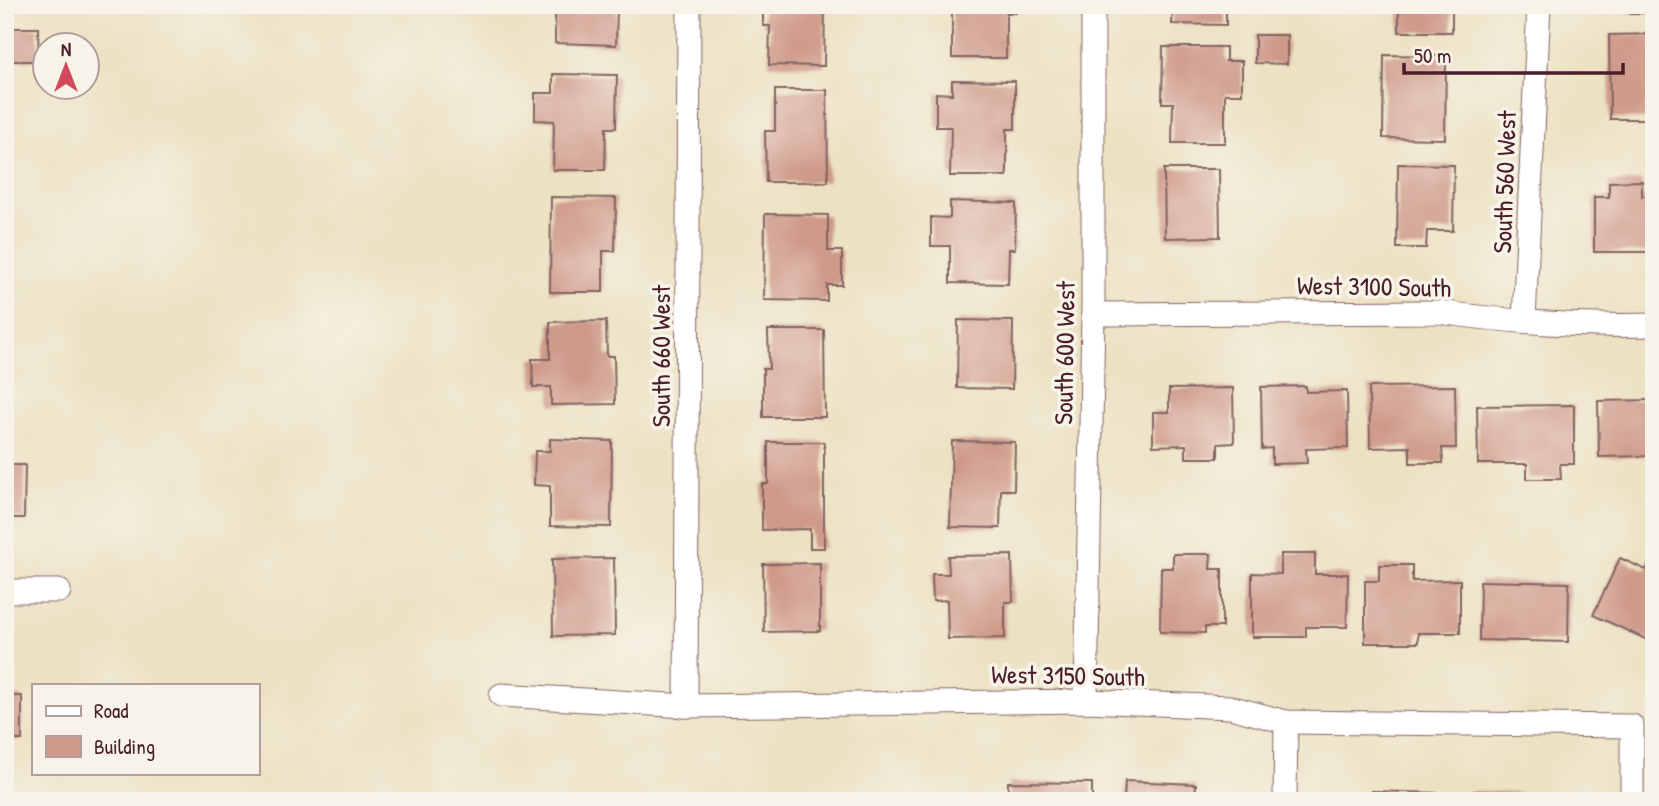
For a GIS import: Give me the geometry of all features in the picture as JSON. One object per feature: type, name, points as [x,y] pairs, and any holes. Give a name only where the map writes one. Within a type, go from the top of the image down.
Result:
[{"type":"street","name":"South 660 West","points":[[686,706],[689,5]]},
{"type":"street","name":"South 600 West","points":[[1086,701],[1093,314],[1093,5]]},
{"type":"street","name":"South 560 West","points":[[1524,320],[1539,5]]},
{"type":"street","name":"West 3100 South","points":[[1093,314],[1439,312],[1490,319],[1581,325],[1654,326]]},
{"type":"street","points":[[5,591],[60,591]]},
{"type":"street","name":"West 3150 South","points":[[502,695],[686,706],[1086,701],[1230,707],[1286,722],[1632,726],[1632,801]]},
{"type":"street","points":[[1285,801],[1286,722]]},
{"type":"building","points":[[555,5],[617,5],[616,45],[555,43]]},
{"type":"building","points":[[763,5],[825,5],[824,66],[769,65],[770,26],[763,26]]},
{"type":"building","points":[[952,5],[1016,5],[1016,13],[1006,13],[1006,58],[952,58]]},
{"type":"building","points":[[1173,5],[1226,5],[1226,25],[1172,24]]},
{"type":"building","points":[[1399,5],[1452,5],[1452,32],[1399,32]]},
{"type":"building","points":[[1629,5],[1654,5],[1654,13],[1629,13]]},
{"type":"building","points":[[5,28],[38,28],[38,32],[32,32],[32,61],[5,61]]},
{"type":"building","points":[[1654,34],[1654,119],[1610,119],[1609,35]]},
{"type":"building","points":[[1255,35],[1287,35],[1287,64],[1255,63]]},
{"type":"building","points":[[1163,47],[1226,47],[1226,61],[1242,61],[1242,94],[1225,94],[1225,143],[1172,143],[1173,103],[1162,103]]},
{"type":"building","points":[[1384,55],[1446,56],[1445,139],[1383,138]]},
{"type":"building","points":[[553,74],[617,75],[616,128],[606,128],[605,170],[553,170],[554,121],[535,120],[535,93],[553,93]]},
{"type":"building","points":[[952,80],[1015,81],[1015,129],[1007,129],[1007,176],[950,176],[951,127],[936,127],[936,93],[952,94]]},
{"type":"building","points":[[775,90],[827,90],[828,182],[766,182],[765,131],[775,131]]},
{"type":"building","points":[[1398,164],[1454,165],[1453,231],[1427,231],[1426,248],[1397,248]]},
{"type":"building","points":[[1164,169],[1219,169],[1220,237],[1165,238]]},
{"type":"building","points":[[1642,181],[1642,196],[1654,196],[1654,252],[1594,252],[1594,197],[1609,197],[1609,182]]},
{"type":"building","points":[[551,197],[616,198],[615,251],[603,251],[603,292],[550,292]]},
{"type":"building","points":[[950,201],[1016,203],[1015,249],[1009,249],[1008,284],[950,283],[950,246],[931,246],[931,217],[950,218]]},
{"type":"building","points":[[765,214],[828,215],[828,251],[842,251],[842,285],[827,285],[827,301],[764,300]]},
{"type":"building","points":[[958,320],[1013,321],[1012,389],[957,388]]},
{"type":"building","points":[[606,321],[607,356],[614,356],[615,404],[551,405],[551,387],[533,387],[532,359],[550,359],[550,322]]},
{"type":"building","points":[[768,330],[824,330],[825,417],[763,417],[763,369],[769,369]]},
{"type":"building","points":[[1306,386],[1306,392],[1347,391],[1348,448],[1306,449],[1307,463],[1272,464],[1272,448],[1262,449],[1261,387]]},
{"type":"building","points":[[1455,386],[1456,448],[1442,448],[1443,463],[1410,463],[1410,447],[1370,448],[1369,387]]},
{"type":"building","points":[[1233,388],[1234,443],[1218,444],[1218,458],[1186,458],[1186,445],[1153,446],[1153,412],[1169,412],[1169,389]]},
{"type":"building","points":[[1654,400],[1654,456],[1599,457],[1598,401]]},
{"type":"building","points":[[1574,405],[1574,464],[1560,464],[1561,479],[1527,479],[1527,464],[1478,464],[1477,406]]},
{"type":"building","points":[[550,439],[612,441],[611,527],[550,526],[550,486],[534,485],[535,451],[550,451]]},
{"type":"building","points":[[952,441],[1015,442],[1014,490],[1001,490],[1000,528],[950,527]]},
{"type":"building","points":[[768,442],[824,442],[824,548],[810,548],[810,529],[762,530],[762,484],[768,484]]},
{"type":"building","points":[[5,465],[25,465],[24,518],[5,518]]},
{"type":"building","points":[[1173,554],[1211,554],[1210,569],[1222,569],[1222,627],[1205,627],[1205,633],[1160,632],[1161,568],[1173,568]]},
{"type":"building","points":[[1281,554],[1315,554],[1315,574],[1348,574],[1347,627],[1306,627],[1306,637],[1252,637],[1252,573],[1281,574]]},
{"type":"building","points":[[1012,555],[1013,602],[1005,602],[1005,638],[948,639],[947,600],[933,601],[932,574],[949,574],[948,556]]},
{"type":"building","points":[[614,558],[615,635],[553,636],[552,559]]},
{"type":"building","points":[[1620,558],[1646,570],[1651,559],[1654,560],[1654,643],[1593,615]]},
{"type":"building","points":[[820,563],[820,631],[764,632],[763,564]]},
{"type":"building","points":[[1379,565],[1412,565],[1412,581],[1460,580],[1460,633],[1418,633],[1418,643],[1365,643],[1365,581],[1379,581]]},
{"type":"building","points":[[1480,581],[1569,583],[1568,642],[1479,640]]},
{"type":"building","points":[[5,696],[22,696],[22,740],[5,740]]},
{"type":"building","points":[[1125,781],[1196,784],[1195,801],[1124,801]]},
{"type":"building","points":[[1008,782],[1092,783],[1092,801],[1008,801]]},
{"type":"building","points":[[1372,791],[1439,793],[1439,801],[1372,801]]},
{"type":"building","points":[[1472,791],[1521,792],[1521,797],[1540,797],[1540,801],[1472,801]]}]
